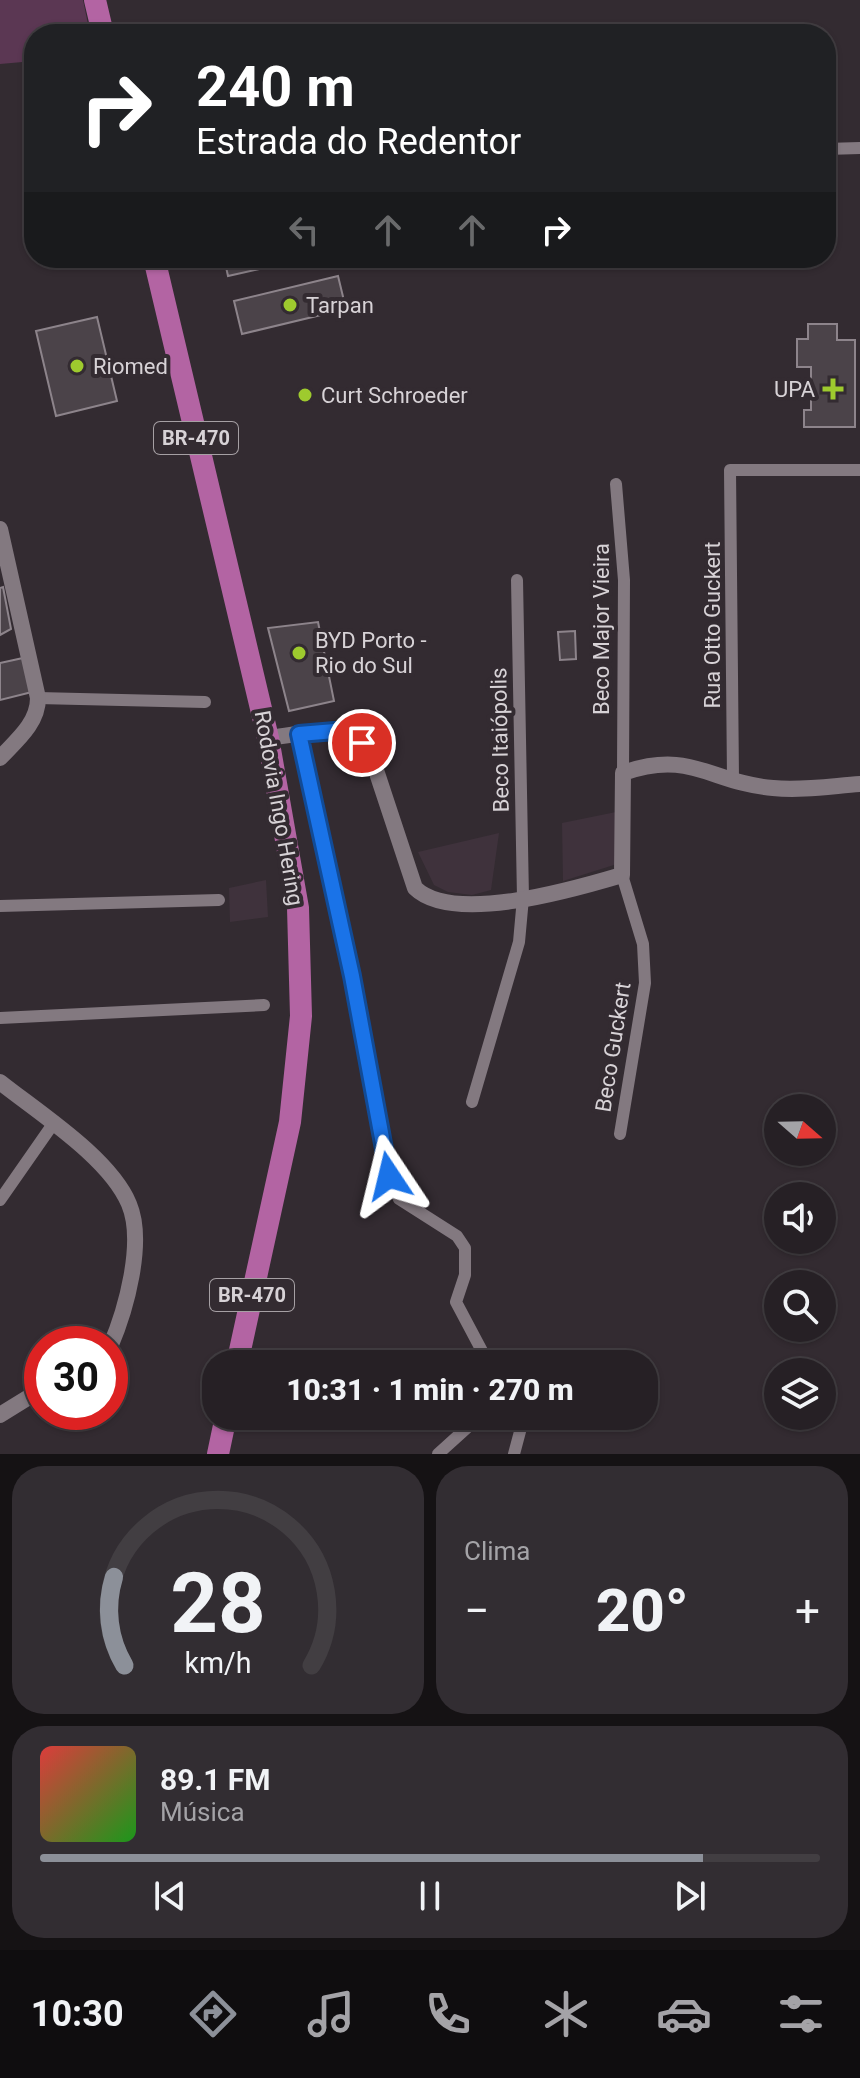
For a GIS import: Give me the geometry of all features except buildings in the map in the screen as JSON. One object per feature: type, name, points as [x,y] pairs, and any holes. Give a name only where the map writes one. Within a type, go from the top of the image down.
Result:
[{"type":"highway","points":[[95,0],[101,24]]},
{"type":"highway","name":"Rodovia Ingo Hering","points":[[156,268],[268,738],[295,879],[301,1016],[290,1122],[240,1350]]},
{"type":"highway","points":[[218,1454],[223,1430]]},
{"type":"street","points":[[836,149],[860,148]]},
{"type":"street","name":"Rua Otto Guckert","points":[[733,779],[730,470],[860,470]]},
{"type":"street","name":"Beco Major Vieira","points":[[616,484],[624,580],[623,773]]},
{"type":"street","points":[[0,529],[38,698],[38,708],[28,727],[0,758]]},
{"type":"street","name":"Beco Itaiópolis","points":[[472,1102],[519,942],[523,898],[517,580]]},
{"type":"street","points":[[38,698],[205,702]]},
{"type":"street","points":[[268,738],[335,731],[351,735],[370,752],[415,888],[423,897],[452,905],[523,898],[622,875],[623,773],[665,762],[774,789],[860,784]]},
{"type":"street","points":[[299,734],[352,976],[389,1176],[399,1199],[457,1236],[465,1248],[465,1275],[456,1302],[481,1350]]},
{"type":"street","name":"Beco Guckert","points":[[620,1134],[645,983],[643,944],[622,875]]},
{"type":"street","points":[[0,906],[219,900]]},
{"type":"street","points":[[0,1018],[264,1005]]},
{"type":"street","points":[[0,1082],[95,1159],[122,1190],[135,1223],[129,1286],[117,1326]]},
{"type":"street","points":[[0,1200],[53,1124]]},
{"type":"street","points":[[0,1415],[24,1400]]},
{"type":"street","points":[[438,1454],[465,1430]]},
{"type":"street","points":[[514,1454],[520,1430]]},
{"type":"shaded area","points":[[0,0],[83,0],[88,24],[24,24],[24,62],[0,64]]},
{"type":"shaded area","points":[[616,812],[617,864],[563,881],[562,823]]},
{"type":"shaded area","points":[[499,833],[491,890],[472,895],[448,892],[434,885],[418,852]]},
{"type":"shaded area","points":[[266,880],[268,917],[230,922],[229,888]]},
{"type":"place","name":"Tarpan","points":[[290,305]]},
{"type":"place","name":"Riomed","points":[[77,366]]},
{"type":"place","name":"UPA","points":[[833,389]]},
{"type":"place","name":"Curt Schroeder","points":[[305,395]]},
{"type":"place","name":"BYD Porto - Rio do Sul","points":[[299,653]]},
{"type":"route","points":[[362,743],[351,735],[335,731],[299,734],[339,910],[389,1176]]}]
